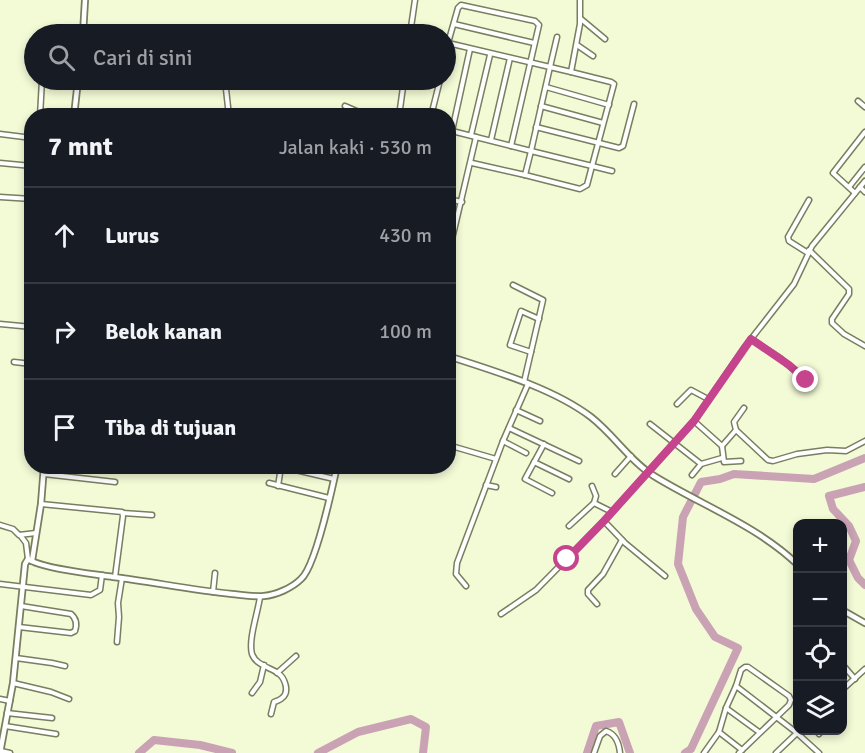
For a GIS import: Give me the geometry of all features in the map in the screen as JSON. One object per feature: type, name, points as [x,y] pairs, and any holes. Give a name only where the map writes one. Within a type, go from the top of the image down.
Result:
[{"type":"street","points":[[83,24],[85,0]]},
{"type":"street","points":[[411,24],[415,0]]},
{"type":"street","points":[[571,72],[581,19],[580,0]]},
{"type":"street","points":[[454,24],[461,5],[535,21],[539,28],[511,146]]},
{"type":"street","points":[[581,19],[605,39]]},
{"type":"street","points":[[456,24],[534,43]]},
{"type":"street","points":[[525,175],[557,37]]},
{"type":"street","points":[[456,45],[613,82],[614,86],[588,183],[583,189],[472,163]]},
{"type":"street","points":[[577,45],[593,56]]},
{"type":"street","points":[[456,108],[471,49]]},
{"type":"street","points":[[471,135],[490,54]]},
{"type":"street","points":[[491,140],[510,58]]},
{"type":"street","points":[[546,87],[609,105]]},
{"type":"street","points":[[40,108],[41,90]]},
{"type":"street","points":[[75,108],[77,90]]},
{"type":"street","points":[[226,90],[228,108]]},
{"type":"street","points":[[400,108],[402,90]]},
{"type":"street","points":[[433,108],[438,90]]},
{"type":"street","points":[[858,101],[865,107]]},
{"type":"street","points":[[536,127],[619,148],[623,146],[634,104]]},
{"type":"street","points":[[345,106],[350,108]]},
{"type":"street","points":[[541,106],[603,123]]},
{"type":"street","points":[[456,132],[612,171]]},
{"type":"street","points":[[855,193],[833,173],[865,132]]},
{"type":"street","points":[[0,134],[24,137]]},
{"type":"street","points":[[456,225],[472,163],[476,137]]},
{"type":"street","points":[[0,162],[24,165]]},
{"type":"street","points":[[849,187],[865,167]]},
{"type":"street","points":[[501,614],[536,590],[604,521],[694,421],[751,339],[794,284],[808,251],[865,181]]},
{"type":"street","points":[[860,187],[865,192]]},
{"type":"street","points":[[0,197],[24,198]]},
{"type":"street","points":[[809,200],[788,237],[789,241],[808,251],[849,289],[847,298],[832,319],[832,323],[844,334],[865,346]]},
{"type":"street","points":[[456,201],[462,202]]},
{"type":"street","points":[[466,586],[458,578],[455,570],[526,383],[543,300],[513,285]]},
{"type":"street","points":[[531,352],[510,345],[521,311],[539,320]]},
{"type":"street","points":[[0,324],[24,326]]},
{"type":"street","points":[[751,339],[789,365],[806,380]]},
{"type":"street","points":[[456,359],[526,383],[571,405],[591,417],[648,472],[770,541],[793,561]]},
{"type":"street","points":[[14,362],[24,363]]},
{"type":"street","points":[[677,405],[691,390],[708,399]]},
{"type":"street","points":[[744,408],[734,422],[736,430],[768,460],[773,461],[796,454],[824,450],[846,452],[865,441]]},
{"type":"street","points":[[516,410],[540,421]]},
{"type":"street","points":[[694,421],[722,446]]},
{"type":"street","points":[[650,424],[701,464]]},
{"type":"street","points":[[509,428],[579,461]]},
{"type":"street","points":[[736,430],[722,446],[722,458],[725,463],[741,461]]},
{"type":"street","points":[[503,441],[526,453]]},
{"type":"street","points":[[544,444],[525,479],[552,493]]},
{"type":"street","points":[[456,447],[496,459]]},
{"type":"street","points":[[615,474],[631,456]]},
{"type":"street","points":[[692,476],[701,464],[722,458]]},
{"type":"street","points":[[534,462],[568,479]]},
{"type":"street","points":[[10,753],[0,752],[13,683],[25,564],[30,560],[37,533],[44,474],[115,482]]},
{"type":"street","points":[[278,486],[279,474]]},
{"type":"street","points":[[312,474],[334,479]]},
{"type":"street","points":[[30,560],[122,579],[260,597],[284,590],[301,580],[307,573],[335,474]]},
{"type":"street","points":[[269,483],[329,498]]},
{"type":"street","points":[[486,485],[496,487]]},
{"type":"street","points":[[569,526],[594,503],[596,496],[592,486]]},
{"type":"street","points":[[594,503],[612,512]]},
{"type":"street","points":[[41,504],[152,515]]},
{"type":"street","points":[[115,577],[123,513]]},
{"type":"street","points":[[604,521],[622,540],[665,576]]},
{"type":"street","points":[[0,525],[13,528],[20,535],[26,543],[30,560]]},
{"type":"street","points":[[20,535],[37,533]]},
{"type":"street","points":[[597,604],[588,594],[588,590],[603,574],[622,540]]},
{"type":"street","points":[[213,592],[215,573]]},
{"type":"street","points":[[0,585],[91,595],[100,590],[102,575]]},
{"type":"street","points":[[117,642],[118,603],[122,579]]},
{"type":"street","points":[[260,597],[251,646],[255,661],[277,672],[283,678],[286,690],[283,697],[274,702],[271,714]]},
{"type":"street","points":[[19,627],[71,633],[75,632],[77,626],[71,614],[21,606]]},
{"type":"street","points":[[847,612],[865,623]]},
{"type":"street","points":[[277,672],[296,656]]},
{"type":"street","points":[[16,658],[65,666]]},
{"type":"street","points":[[252,693],[260,682],[264,665]]},
{"type":"street","points":[[704,753],[719,732],[741,670],[745,667],[789,696],[791,700],[789,705],[740,751],[719,732]]},
{"type":"street","points":[[847,669],[855,679]]},
{"type":"street","points":[[847,686],[865,669]]},
{"type":"street","points":[[13,683],[69,699]]},
{"type":"street","points":[[736,686],[793,728]]},
{"type":"street","points":[[0,699],[10,701]]},
{"type":"street","points":[[726,708],[759,732]]},
{"type":"street","points":[[7,713],[52,718]]},
{"type":"street","points":[[5,726],[56,734]]},
{"type":"street","points":[[594,753],[597,742],[602,733],[606,731],[613,735],[620,753]]},
{"type":"street","points":[[776,753],[795,735]]},
{"type":"street","points":[[801,735],[815,752]]},
{"type":"waterway","points":[[685,753],[691,749],[738,648],[715,637],[696,609],[678,564],[683,517],[701,482],[734,474],[814,479],[865,458]]},
{"type":"waterway","points":[[865,487],[829,496],[833,509],[849,526],[856,541],[849,560],[858,578],[865,585]]},
{"type":"waterway","points":[[318,753],[358,732],[411,719],[426,727],[423,753]]},
{"type":"waterway","points":[[587,753],[596,726],[619,722],[630,753]]},
{"type":"waterway","points":[[139,753],[154,740],[200,745],[232,753]]},
{"type":"route","points":[[567,559],[694,421],[751,339],[789,365],[806,380]]}]
